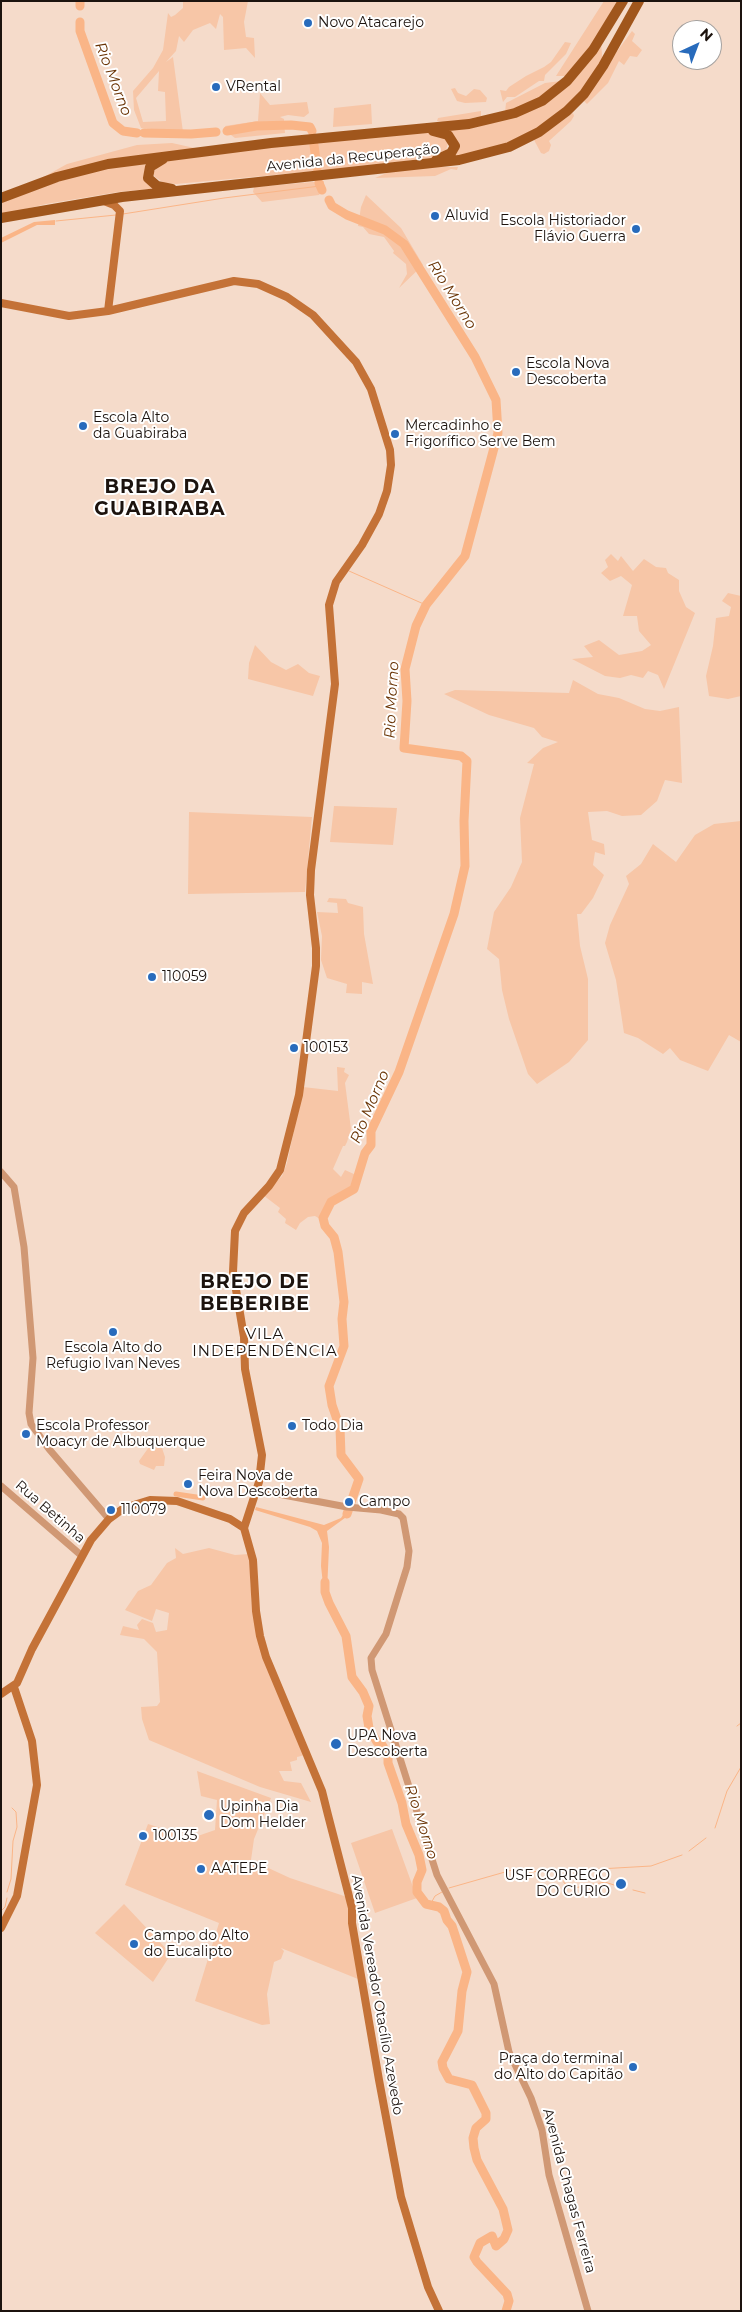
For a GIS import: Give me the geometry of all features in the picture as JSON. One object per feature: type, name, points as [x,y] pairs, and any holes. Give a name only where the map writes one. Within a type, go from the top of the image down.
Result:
[{"type":"highway","name":"Avenida da Recuperação","points":[[1,198],[57,177],[108,164],[271,142],[410,130],[495,119],[526,110],[542,101],[567,81],[588,58],[623,1]]},
{"type":"highway","name":"Avenida da Recuperação","points":[[1,218],[98,200],[459,160],[494,152],[529,138],[567,111],[591,85],[639,1]]},
{"type":"highway","points":[[410,130],[439,131],[453,140],[455,146],[451,153],[429,163]]},
{"type":"highway","points":[[173,155],[154,162],[147,170],[148,178],[152,183],[165,189],[185,189]]},
{"type":"main road","points":[[108,311],[120,223],[120,210],[127,202],[143,196]]},
{"type":"main road","points":[[98,200],[110,203],[120,210]]},
{"type":"main road","points":[[1,303],[65,316],[108,311],[234,281],[258,284],[287,297],[313,315],[364,374],[385,431],[391,458],[387,491],[379,514],[362,545],[336,582],[329,605],[335,684],[311,870],[310,895],[316,948],[316,966],[299,1094],[280,1170],[269,1186],[244,1213],[234,1240],[233,1283],[244,1337],[245,1369],[262,1455],[257,1490],[244,1528],[218,1514],[167,1499],[142,1501],[124,1508],[109,1519],[91,1540],[14,1687],[1,1694]]},
{"type":"main road","name":"Avenida Vereador Otacílio Azevedo","points":[[244,1528],[252,1554],[256,1611],[266,1657],[322,1792],[349,1893],[379,2080],[401,2197],[428,2288],[439,2311]]},
{"type":"main road","points":[[1,1928],[17,1896],[37,1785],[32,1741],[14,1687]]},
{"type":"street","points":[[1,1172],[14,1187],[24,1247],[33,1358],[29,1417],[31,1424],[45,1444],[109,1519]]},
{"type":"street","name":"Rua Betinha","points":[[1,1486],[82,1556]]},
{"type":"street","name":"Avenida Chagas Ferreira","points":[[257,1490],[351,1507],[381,1510],[402,1516],[408,1541],[407,1567],[386,1634],[371,1658],[372,1670],[437,1875],[494,1984],[509,2052],[531,2098],[542,2130],[549,2175],[588,2311]]},
{"type":"shaded area","points":[[183,1],[248,1],[244,22],[246,37],[254,38],[255,58],[246,48],[224,50],[223,17],[220,14],[216,29],[210,23],[193,30],[184,42],[179,36],[176,51],[166,62],[173,57],[183,132],[141,128],[134,110],[133,91],[153,68],[163,50],[168,13],[171,17],[183,8]],"holes":[[[159,71],[158,91],[165,92],[166,121],[143,122],[136,98]]]},
{"type":"shaded area","points":[[604,1],[617,1],[589,49],[565,76],[556,76]]},
{"type":"shaded area","points":[[632,31],[635,34],[632,41],[642,50],[637,57],[630,56],[624,65],[619,61],[608,83],[587,104],[582,99]]},
{"type":"shaded area","points":[[565,42],[571,43],[566,54],[545,75],[544,81],[539,81],[515,97],[507,97],[503,102],[500,90],[506,91],[526,76],[551,62]]},
{"type":"shaded area","points":[[601,43],[603,66],[584,94],[539,132],[465,159],[443,157],[454,145],[429,128],[469,124],[542,101]]},
{"type":"shaded area","points":[[561,81],[539,98],[505,113],[506,103],[545,83]]},
{"type":"shaded area","points":[[455,88],[458,93],[466,96],[474,89],[480,90],[487,98],[486,102],[465,103],[457,101],[451,89]]},
{"type":"shaded area","points":[[260,93],[270,105],[307,102],[309,113],[304,117],[288,115],[280,117],[284,119],[285,133],[235,138],[227,132],[225,126],[258,121]]},
{"type":"shaded area","points":[[371,104],[372,124],[333,127],[334,108]]},
{"type":"shaded area","points":[[481,111],[481,116],[469,119],[448,123],[437,121],[438,118]]},
{"type":"shaded area","points":[[573,113],[574,116],[571,121],[549,141],[551,145],[549,151],[544,154],[541,153],[534,140]]},
{"type":"shaded area","points":[[428,132],[444,135],[448,143],[446,150],[436,157],[370,166],[176,184],[164,183],[155,177],[153,173],[161,161],[226,150]]},
{"type":"shaded area","points":[[172,143],[199,149],[40,179],[67,164],[137,145]]},
{"type":"shaded area","points":[[151,161],[146,167],[160,188],[118,192],[46,204],[1,215],[1,200],[98,169]]},
{"type":"shaded area","points":[[430,167],[458,167],[457,170],[451,169],[435,176],[375,178],[389,172]]},
{"type":"shaded area","points":[[324,181],[324,187],[319,195],[262,202],[253,192],[254,187]]},
{"type":"shaded area","points":[[366,195],[401,228],[423,265],[399,288],[407,274],[406,264],[393,253],[394,251],[384,237],[369,234],[363,227],[358,226],[361,207]]},
{"type":"shaded area","points":[[55,220],[55,225],[37,225],[1,243],[1,238],[34,222]]},
{"type":"shaded area","points":[[611,554],[618,561],[621,556],[633,571],[644,559],[656,567],[666,568],[668,573],[679,580],[679,591],[686,607],[695,613],[664,689],[658,675],[648,671],[643,678],[631,675],[620,678],[605,676],[572,659],[593,657],[584,646],[599,640],[619,655],[642,651],[651,645],[639,631],[637,616],[623,616],[632,585],[621,576],[610,581],[601,573],[608,567],[605,560]]},
{"type":"shaded area","points":[[728,593],[741,596],[741,696],[728,699],[709,696],[706,676],[713,646],[716,618],[729,616],[731,607],[722,601]]},
{"type":"shaded area","points":[[255,645],[271,662],[286,670],[298,664],[309,673],[320,676],[313,696],[248,679],[249,663]]},
{"type":"shaded area","points":[[573,680],[598,694],[619,698],[645,709],[660,711],[679,707],[682,783],[665,780],[657,801],[641,815],[622,816],[607,811],[588,812],[592,840],[604,844],[605,855],[595,852],[593,865],[604,875],[593,898],[581,914],[577,914],[580,946],[588,979],[588,1040],[569,1062],[537,1084],[528,1074],[509,1019],[502,990],[499,959],[487,949],[494,912],[511,887],[522,862],[520,818],[534,764],[527,763],[543,748],[558,742],[542,737],[534,728],[489,715],[444,694],[455,690],[569,693]]},
{"type":"shaded area","points":[[334,806],[397,808],[393,845],[330,842]]},
{"type":"shaded area","points":[[189,812],[312,817],[305,892],[188,894]]},
{"type":"shaded area","points":[[741,821],[741,1042],[729,1035],[708,1071],[680,1060],[670,1048],[663,1054],[638,1038],[624,1033],[616,980],[605,943],[610,925],[629,884],[626,876],[641,864],[653,844],[676,862],[695,835],[714,824]]},
{"type":"shaded area","points":[[329,898],[346,899],[348,903],[363,907],[364,934],[373,984],[362,982],[362,994],[346,993],[347,984],[327,978],[321,960],[322,936],[317,912],[338,913],[337,903],[327,902]]},
{"type":"shaded area","points":[[337,1067],[345,1068],[344,1072],[349,1075],[345,1083],[351,1129],[347,1142],[343,1146],[333,1169],[341,1177],[345,1170],[356,1175],[352,1188],[331,1200],[320,1219],[315,1216],[308,1217],[300,1223],[296,1230],[285,1223],[286,1219],[278,1212],[280,1208],[263,1195],[282,1176],[287,1163],[303,1087],[338,1091]]},
{"type":"shaded area","points":[[156,1442],[162,1448],[165,1457],[164,1466],[156,1466],[154,1470],[140,1464],[139,1461],[149,1447],[154,1446],[151,1443]]},
{"type":"shaded area","points":[[256,1507],[324,1525],[341,1518],[347,1509],[352,1511],[327,1531],[329,1547],[327,1591],[324,1593],[321,1566],[322,1543],[317,1531],[310,1527],[255,1510]]},
{"type":"shaded area","points":[[175,1548],[183,1554],[209,1548],[235,1555],[249,1554],[252,1610],[305,1755],[297,1757],[297,1760],[290,1762],[292,1771],[279,1771],[284,1781],[301,1783],[311,1802],[260,1787],[149,1740],[142,1719],[141,1707],[157,1706],[160,1702],[157,1652],[144,1639],[120,1635],[123,1626],[139,1630],[137,1625],[142,1619],[153,1623],[156,1632],[167,1630],[169,1613],[156,1609],[152,1621],[125,1610],[138,1591],[151,1585],[167,1563],[176,1558]]},
{"type":"shaded area","name":"AATEPE","points":[[197,1771],[271,1798],[254,1839],[251,1860],[290,1878],[347,1897],[358,1979],[281,1948],[284,1951],[281,1959],[274,1962],[267,1994],[270,2024],[262,2025],[195,2001],[219,1923],[125,1885],[148,1824],[192,1838],[215,1830],[217,1800],[201,1796]]},
{"type":"shaded area","points":[[392,1829],[417,1898],[375,1913],[351,1843]]},
{"type":"shaded area","name":"Campo do Alto do Eucalipto","points":[[124,1904],[171,1954],[153,1982],[95,1933]]},
{"type":"waterway","name":"Rio Morno","points":[[80,1],[80,6]]},
{"type":"waterway","name":"Rio Morno","points":[[80,22],[80,31],[113,123],[123,131],[137,133]]},
{"type":"waterway","name":"Rio Morno","points":[[227,131],[256,126],[291,125],[310,127],[312,131]]},
{"type":"waterway","name":"Rio Morno","points":[[144,133],[191,134],[216,132]]},
{"type":"waterway","name":"Rio Morno","points":[[314,145],[317,168]]},
{"type":"waterway","name":"Rio Morno","points":[[319,183],[322,190]]},
{"type":"waterway","points":[[123,214],[224,198],[320,186]]},
{"type":"waterway","name":"Rio Morno","points":[[329,200],[332,206],[347,215],[385,230],[404,244],[475,357],[496,400],[498,433],[465,556],[426,605],[416,626],[405,669],[407,701],[404,748],[461,756],[467,761],[464,821],[465,866],[454,914],[399,1072],[371,1131],[371,1145],[365,1153],[354,1189],[331,1202],[323,1218],[325,1226],[334,1237],[338,1252],[344,1302],[342,1319],[344,1346],[329,1386],[332,1405],[340,1428],[341,1455],[359,1479],[347,1514]]},
{"type":"waterway","points":[[56,221],[116,215]]},
{"type":"waterway","points":[[349,571],[426,605]]},
{"type":"waterway","points":[[176,1494],[203,1498]]},
{"type":"waterway","name":"Rio Morno","points":[[325,1582],[325,1592],[329,1603],[346,1636],[352,1677],[363,1692],[369,1706],[367,1716],[369,1728],[377,1742],[381,1743],[388,1755],[388,1763],[402,1803],[406,1824],[419,1855],[422,1870],[417,1882],[417,1892],[426,1904],[439,1907],[444,1911],[447,1920],[452,1926],[467,1972],[462,1991],[458,2031],[442,2062],[449,2079],[472,2085],[486,2113],[486,2119],[476,2128],[473,2138],[474,2148],[477,2160],[503,2209],[508,2230],[504,2239],[496,2246],[492,2236],[480,2243],[474,2257],[507,2294],[509,2301],[506,2311]]},
{"type":"waterway","points":[[737,1726],[741,1723]]},
{"type":"waterway","points":[[715,1828],[727,1791],[741,1767]]},
{"type":"waterway","points":[[7,1892],[11,1879],[13,1841],[17,1827],[16,1812],[12,1808]]},
{"type":"waterway","points":[[689,1851],[706,1838]]},
{"type":"waterway","points":[[599,1869],[651,1866],[682,1855]]},
{"type":"waterway","points":[[582,1870],[593,1869]]},
{"type":"waterway","points":[[449,1888],[512,1870],[524,1872],[575,1870]]},
{"type":"waterway","points":[[564,1879],[564,1883],[574,1888],[605,1882],[626,1889]]},
{"type":"waterway","points":[[633,1890],[645,1893]]},
{"type":"waterway","points":[[430,1905],[435,1896],[442,1892]]},
{"type":"waterway","points":[[1,1911],[5,1907],[7,1898]]},
{"type":"place","name":"Novo Atacarejo","points":[[308,23]]},
{"type":"place","name":"VRental","points":[[216,87]]},
{"type":"place","name":"Aluvid","points":[[435,216]]},
{"type":"place","name":"Escola Historiador Flávio Guerra","points":[[636,229]]},
{"type":"place","name":"Escola Nova Descoberta","points":[[516,372]]},
{"type":"place","name":"Escola Alto da Guabiraba","points":[[83,426]]},
{"type":"place","name":"Mercadinho e Frigorífico Serve Bem","points":[[395,434]]},
{"type":"place","name":"110059","points":[[152,977]]},
{"type":"place","name":"100153","points":[[294,1048]]},
{"type":"place","name":"Escola Alto do Refugio Ivan Neves","points":[[113,1332]]},
{"type":"place","name":"Todo Dia","points":[[292,1426]]},
{"type":"place","name":"Escola Professor Moacyr de Albuquerque","points":[[26,1434]]},
{"type":"place","name":"Feira Nova de Nova Descoberta","points":[[188,1484]]},
{"type":"place","name":"Campo","points":[[349,1502]]},
{"type":"place","name":"110079","points":[[111,1510]]},
{"type":"place","name":"UPA Nova Descoberta","points":[[336,1744]]},
{"type":"place","name":"Upinha Dia Dom Helder","points":[[209,1815]]},
{"type":"place","name":"100135","points":[[143,1836]]},
{"type":"place","name":"AATEPE","points":[[201,1869]]},
{"type":"place","name":"USF CORREGO DO CURIO","points":[[621,1884]]},
{"type":"place","name":"Campo do Alto do Eucalipto","points":[[134,1944]]},
{"type":"place","name":"Praça do terminal do Alto do Capitão","points":[[633,2067]]},
{"type":"district","name":"BREJO DA GUABIRABA","points":[[160,498]]},
{"type":"district","name":"BREJO DE BEBERIBE","points":[[255,1293]]},
{"type":"district","name":"VILA INDEPENDÊNCIA","points":[[265,1344]]}]
